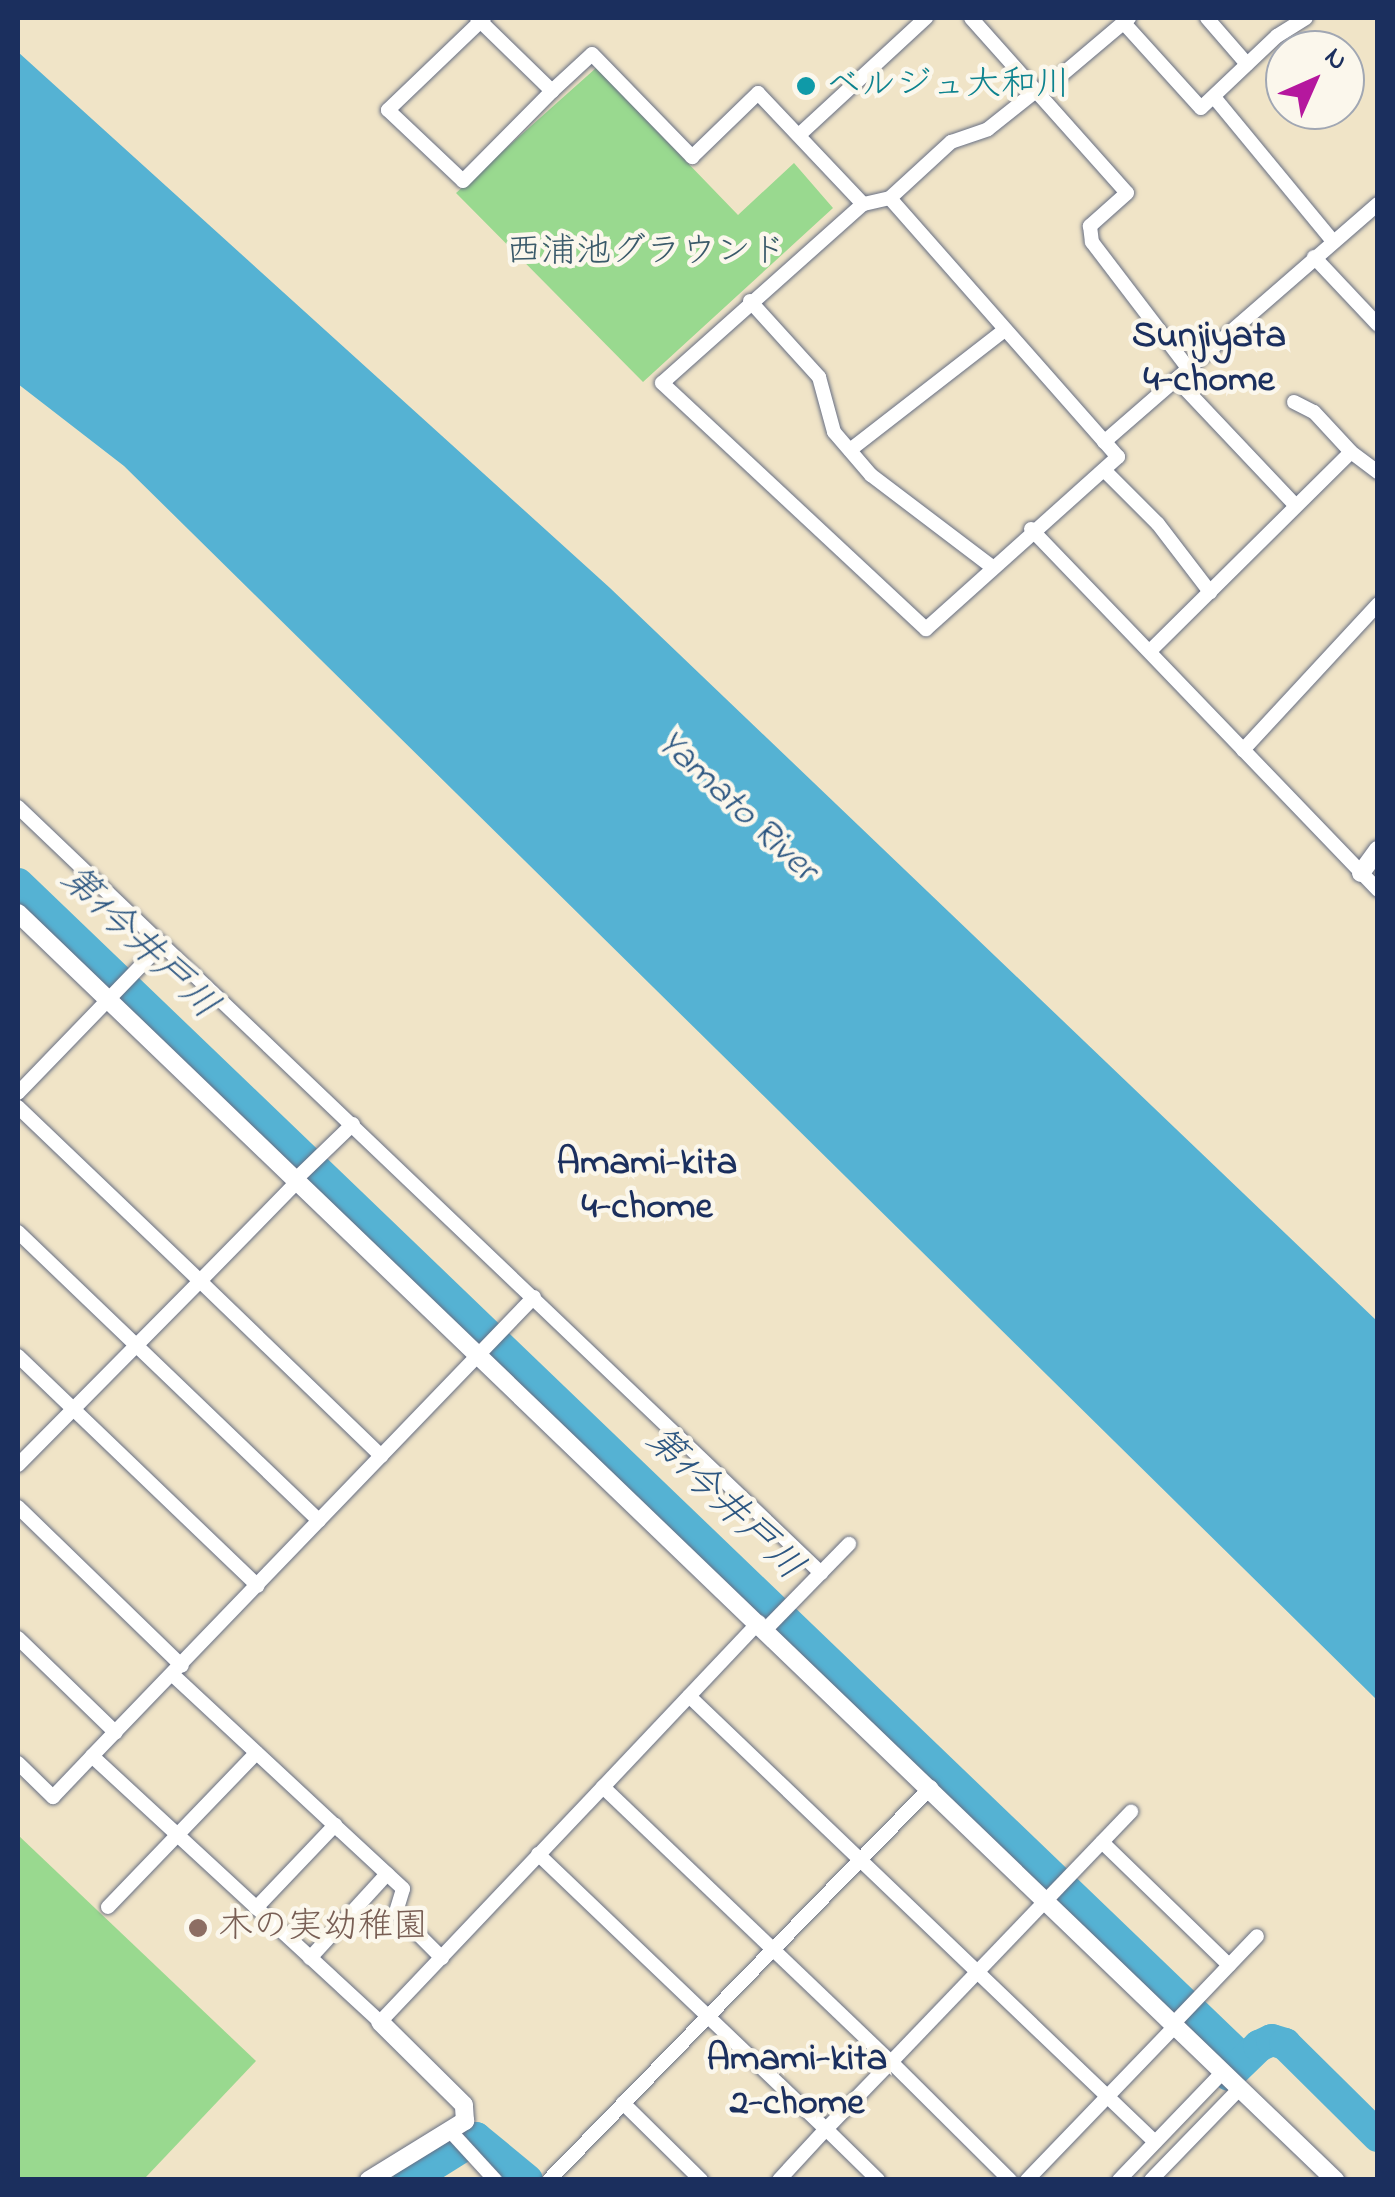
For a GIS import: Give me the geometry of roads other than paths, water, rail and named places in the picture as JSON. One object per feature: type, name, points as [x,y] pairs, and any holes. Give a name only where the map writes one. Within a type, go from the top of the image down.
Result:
[{"type":"street","points":[[799,134],[926,18]]},
{"type":"street","points":[[971,18],[1126,192],[1090,226],[1092,242],[1188,368]]},
{"type":"street","points":[[1207,18],[1247,64]]},
{"type":"street","points":[[890,198],[1002,332],[1118,457],[1030,530],[926,629],[662,383],[863,204],[890,198],[951,142],[988,129],[1126,20],[1200,108],[1247,64],[1306,18]]},
{"type":"street","points":[[552,91],[480,19],[388,110],[463,181],[592,54],[692,157],[758,93],[863,204]]},
{"type":"street","points":[[1214,98],[1332,240]]},
{"type":"street","points":[[1104,442],[1378,204]]},
{"type":"street","points":[[1314,257],[1378,325]]},
{"type":"street","points":[[750,301],[819,377],[834,432],[871,474],[992,567]]},
{"type":"street","points":[[850,450],[1002,332]]},
{"type":"street","points":[[1176,380],[1295,505]]},
{"type":"street","points":[[1294,402],[1314,412],[1351,452],[1375,464]]},
{"type":"street","points":[[1150,650],[1351,452]]},
{"type":"street","points":[[1104,470],[1158,524],[1210,592]]},
{"type":"street","points":[[1030,530],[1378,890]]},
{"type":"street","points":[[1244,750],[1378,604]]},
{"type":"street","points":[[18,807],[820,1573]]},
{"type":"street","points":[[1361,873],[1378,850]]},
{"type":"street","points":[[18,913],[1049,1899],[1335,2180]]},
{"type":"street","points":[[18,1093],[162,944]]},
{"type":"street","points":[[18,1107],[381,1456]]},
{"type":"street","points":[[18,1465],[353,1124]]},
{"type":"street","points":[[18,1232],[320,1521]]},
{"type":"street","points":[[18,1762],[53,1797],[533,1298]]},
{"type":"street","points":[[18,1356],[258,1586]]},
{"type":"street","points":[[18,1508],[256,1752],[402,1888],[396,1912],[442,1958]]},
{"type":"street","points":[[380,2022],[689,1696],[849,1544]]},
{"type":"street","points":[[18,1638],[116,1733]]},
{"type":"street","points":[[689,1696],[1156,2142]]},
{"type":"street","points":[[108,1907],[256,1752]]},
{"type":"street","points":[[92,1756],[380,2022],[464,2105],[465,2121],[455,2137],[370,2180]]},
{"type":"street","points":[[603,1787],[1010,2180]]},
{"type":"street","points":[[549,2180],[931,1787]]},
{"type":"street","points":[[779,2180],[1131,1812]]},
{"type":"street","points":[[256,1908],[335,1826]]},
{"type":"street","points":[[1102,1843],[1229,1965]]},
{"type":"street","points":[[538,1854],[878,2180]]},
{"type":"street","points":[[310,1958],[387,1874]]},
{"type":"street","points":[[1027,2180],[1257,1936]]},
{"type":"street","points":[[1119,2180],[1224,2072]]},
{"type":"street","points":[[1152,2180],[1240,2087]]},
{"type":"street","points":[[623,2103],[701,2180]]},
{"type":"street","points":[[455,2137],[495,2180]]},
{"type":"water","name":"Yamato River","points":[[18,52],[610,588],[1377,1321],[1377,1700],[124,466],[18,384]]},
{"type":"waterway","name":"第1今井戸川","points":[[18,884],[1243,2060]]},
{"type":"waterway","name":"第1今井戸川","points":[[1229,2075],[1259,2046],[1272,2040],[1285,2044],[1378,2136]]},
{"type":"waterway","points":[[409,2180],[476,2138],[527,2180]]},
{"type":"place","name":"ベルジュ大和川","points":[[806,86]]},
{"type":"place","name":"木の実幼稚園","points":[[198,1928]]},
{"type":"district","name":"Sunjiyata 4-chome","points":[[1209,360]]},
{"type":"district","name":"Amami-kita 4-chome","points":[[647,1187]]},
{"type":"district","name":"Amami-kita 2-chome","points":[[797,2083]]},
{"type":"park label","name":"西浦池グラウンド","points":[[646,253]]}]
